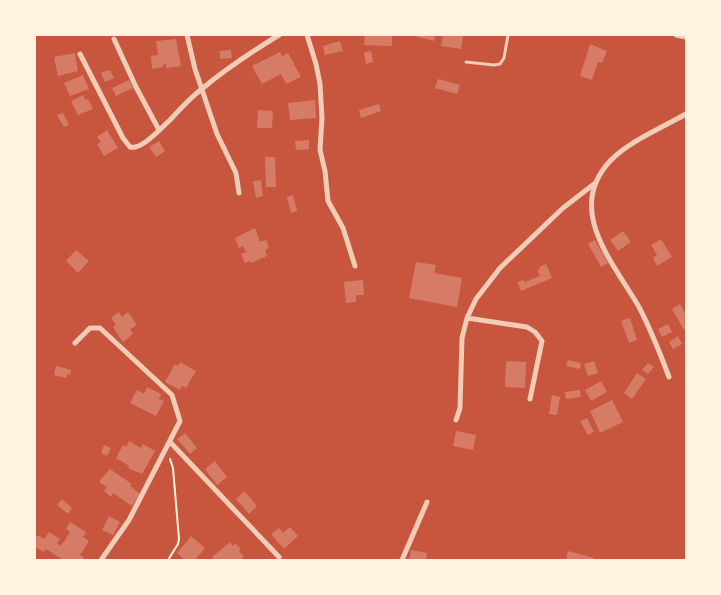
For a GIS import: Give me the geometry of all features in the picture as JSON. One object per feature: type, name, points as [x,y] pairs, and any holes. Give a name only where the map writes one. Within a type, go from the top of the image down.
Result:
[{"type":"street","points":[[187,35],[217,134],[236,173],[239,193]]},
{"type":"street","points":[[80,54],[130,148],[134,148],[142,145],[159,130],[202,88],[279,35]]},
{"type":"street","points":[[307,35],[320,84],[322,118],[320,150],[325,171],[324,182],[328,201],[343,228],[355,266]]},
{"type":"street","points":[[676,35],[686,38]]},
{"type":"street","points":[[114,39],[136,87],[159,130]]},
{"type":"street","points":[[456,420],[460,408],[461,343],[476,299],[500,268],[563,208],[594,184],[611,160],[625,148],[686,114]]},
{"type":"street","points":[[594,184],[591,209],[601,244],[652,333],[669,377]]},
{"type":"street","points":[[468,318],[527,327],[542,340],[530,399]]},
{"type":"street","points":[[75,343],[90,328],[100,328],[172,395],[180,421],[129,520],[101,560]]},
{"type":"street","points":[[170,442],[279,557]]},
{"type":"street","points":[[402,560],[427,502]]},
{"type":"lane","points":[[466,62],[494,66],[500,64],[504,58],[508,35]]},
{"type":"path","points":[[165,451],[173,468],[179,539],[168,560]]},
{"type":"building","points":[[365,35],[392,35],[392,46],[364,45]]},
{"type":"building","points":[[411,35],[435,35],[434,41]]},
{"type":"building","points":[[443,35],[463,35],[461,49],[441,46]]},
{"type":"building","points":[[176,39],[181,66],[166,68],[166,64],[163,67],[152,69],[151,56],[158,55],[156,41]]},
{"type":"building","points":[[340,41],[343,51],[325,55],[323,46]]},
{"type":"building","points":[[590,44],[607,51],[602,63],[598,62],[592,80],[580,76]]},
{"type":"building","points":[[231,50],[232,58],[220,59],[220,51]]},
{"type":"building","points":[[371,51],[373,62],[366,64],[364,52]]},
{"type":"building","points":[[280,52],[282,56],[288,53],[301,77],[286,84],[281,74],[262,84],[252,66]]},
{"type":"building","points":[[75,53],[78,71],[58,76],[54,57]]},
{"type":"building","points":[[110,70],[114,78],[105,82],[101,73]]},
{"type":"building","points":[[83,75],[89,89],[70,96],[64,83]]},
{"type":"building","points":[[438,79],[460,85],[457,94],[435,88]]},
{"type":"building","points":[[129,80],[133,88],[116,96],[112,88]]},
{"type":"building","points":[[83,95],[86,100],[88,99],[93,109],[78,115],[71,101]]},
{"type":"building","points":[[315,100],[316,118],[290,120],[288,103]]},
{"type":"building","points":[[379,104],[381,111],[361,118],[359,110]]},
{"type":"building","points":[[258,110],[273,111],[272,128],[257,128]]},
{"type":"building","points":[[63,113],[69,125],[64,127],[57,115]]},
{"type":"building","points":[[107,130],[118,148],[104,156],[97,144],[101,142],[97,137]]},
{"type":"building","points":[[309,140],[309,149],[296,150],[295,141]]},
{"type":"building","points":[[159,141],[165,151],[156,157],[149,147]]},
{"type":"building","points":[[265,157],[275,157],[276,187],[266,187]]},
{"type":"building","points":[[261,180],[263,196],[256,198],[253,181]]},
{"type":"building","points":[[293,195],[297,211],[291,213],[287,197]]},
{"type":"building","points":[[255,228],[260,242],[266,240],[269,248],[265,250],[267,256],[251,263],[250,261],[245,263],[241,254],[246,252],[243,246],[239,248],[235,238]]},
{"type":"building","points":[[623,231],[631,242],[618,251],[610,240]]},
{"type":"building","points":[[661,239],[672,257],[657,266],[653,258],[657,255],[651,245]]},
{"type":"building","points":[[595,240],[608,263],[601,267],[588,244]]},
{"type":"building","points":[[76,250],[89,261],[78,273],[66,261]]},
{"type":"building","points":[[416,262],[436,265],[434,273],[462,278],[457,307],[409,298]]},
{"type":"building","points":[[546,264],[552,278],[521,291],[517,282],[524,280],[525,282],[540,276],[537,270]]},
{"type":"building","points":[[363,280],[364,295],[356,295],[356,302],[346,303],[344,282]]},
{"type":"building","points":[[680,304],[686,315],[686,329],[684,330],[672,309]]},
{"type":"building","points":[[119,312],[122,317],[128,312],[137,325],[130,329],[133,334],[123,342],[113,327],[116,325],[111,318]]},
{"type":"building","points":[[630,318],[637,340],[629,343],[621,321]]},
{"type":"building","points":[[668,324],[672,332],[662,337],[658,329]]},
{"type":"building","points":[[678,336],[682,344],[673,349],[669,342]]},
{"type":"building","points":[[568,360],[581,363],[580,369],[566,366]]},
{"type":"building","points":[[506,361],[526,362],[525,388],[505,387]]},
{"type":"building","points":[[594,361],[598,373],[588,376],[584,364]]},
{"type":"building","points":[[180,362],[196,371],[186,388],[182,386],[180,390],[165,382],[175,364],[178,366]]},
{"type":"building","points":[[648,363],[654,367],[648,374],[642,370]]},
{"type":"building","points":[[56,366],[71,370],[70,375],[67,374],[66,378],[54,375]]},
{"type":"building","points":[[637,373],[646,379],[632,399],[624,393]]},
{"type":"building","points":[[601,381],[607,392],[591,401],[585,390]]},
{"type":"building","points":[[147,387],[161,394],[159,399],[164,401],[156,416],[130,403],[137,390],[144,394]]},
{"type":"building","points":[[580,390],[581,397],[566,399],[565,392]]},
{"type":"building","points":[[552,395],[560,397],[557,415],[549,414]]},
{"type":"building","points":[[612,400],[623,422],[600,433],[590,411]]},
{"type":"building","points":[[587,418],[594,432],[588,435],[580,421]]},
{"type":"building","points":[[456,431],[476,435],[473,450],[453,446]]},
{"type":"building","points":[[185,433],[197,448],[190,454],[177,439]]},
{"type":"building","points":[[129,441],[141,448],[143,444],[155,451],[142,474],[128,468],[129,466],[116,458],[123,445],[126,447]]},
{"type":"building","points":[[104,445],[111,448],[107,456],[101,453]]},
{"type":"building","points":[[215,461],[227,477],[217,485],[205,469]]},
{"type":"building","points":[[110,469],[132,484],[130,486],[140,494],[132,506],[113,493],[111,497],[104,491],[107,487],[100,483],[100,480]]},
{"type":"building","points":[[244,491],[257,506],[249,514],[236,499]]},
{"type":"building","points":[[62,499],[72,508],[68,514],[57,505]]},
{"type":"building","points":[[109,516],[120,522],[113,535],[102,530]]},
{"type":"building","points":[[70,522],[86,532],[83,537],[89,541],[80,555],[84,558],[82,560],[61,560],[46,549],[44,552],[35,547],[35,539],[38,535],[44,539],[49,532],[60,539],[57,543],[61,546],[70,532],[66,529]]},
{"type":"building","points":[[290,527],[298,536],[284,549],[271,534],[279,528],[283,533]]},
{"type":"building","points":[[191,536],[205,548],[195,560],[185,560],[177,553]]},
{"type":"building","points":[[230,542],[233,546],[235,543],[241,549],[239,551],[244,557],[241,560],[214,560],[212,557]]},
{"type":"building","points":[[411,550],[427,553],[426,560],[409,560]]},
{"type":"building","points":[[568,551],[594,558],[593,560],[566,560]]}]
